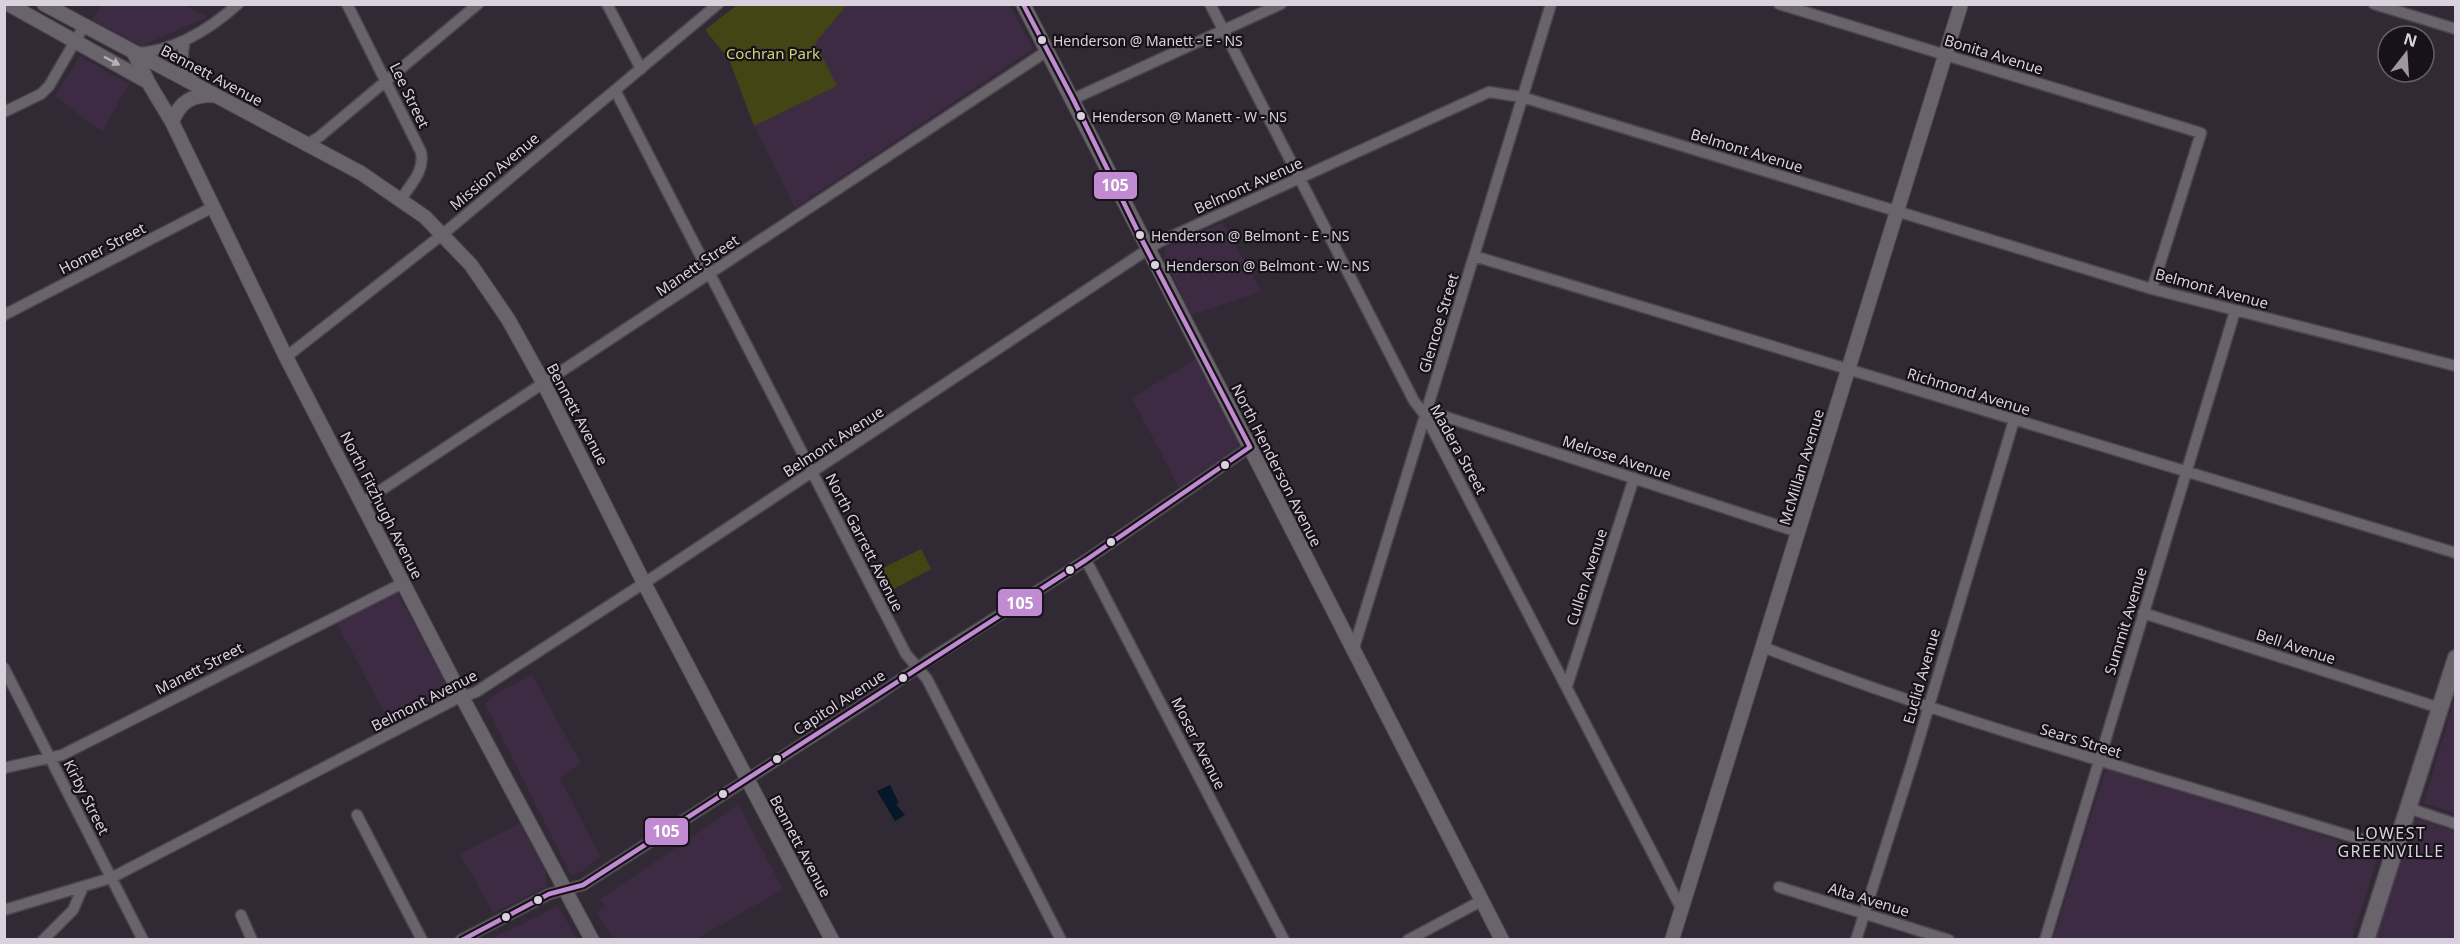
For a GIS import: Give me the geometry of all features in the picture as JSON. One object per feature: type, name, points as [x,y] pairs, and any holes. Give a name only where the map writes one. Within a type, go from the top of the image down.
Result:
[{"type":"main road","points":[[2366,939],[2456,658]]},
{"type":"street","name":"North Fitzhugh Avenue","points":[[8,4],[148,82]]},
{"type":"street","points":[[44,4],[134,53],[159,50],[185,40],[238,4]]},
{"type":"street","name":"Lee Street","points":[[347,4],[421,152],[423,161],[417,176],[401,199]]},
{"type":"street","points":[[307,144],[319,137],[478,4]]},
{"type":"street","points":[[607,4],[641,69]]},
{"type":"street","name":"Mission Avenue","points":[[286,357],[443,234],[718,4]]},
{"type":"street","name":"North Henderson Avenue","points":[[1023,4],[1073,99],[1148,252],[1502,939]]},
{"type":"street","name":"Madera Street","points":[[1210,4],[1409,390],[1425,415],[1567,686],[1681,909]]},
{"type":"street","points":[[1073,99],[1281,4]]},
{"type":"street","name":"Glencoe Street","points":[[1353,651],[1551,4]]},
{"type":"street","name":"Bonita Avenue","points":[[1779,4],[2201,133],[2152,289]]},
{"type":"street","name":"McMillan Avenue","points":[[1672,939],[1961,4]]},
{"type":"street","points":[[2374,4],[2456,29]]},
{"type":"street","points":[[4,112],[41,94],[50,86],[84,26]]},
{"type":"street","points":[[185,40],[181,54],[184,65],[198,86]]},
{"type":"street","name":"Manett Street","points":[[363,502],[1047,51]]},
{"type":"street","name":"North Fitzhugh Avenue","points":[[134,53],[172,122],[286,357],[462,697],[592,939]]},
{"type":"street","name":"Bennett Avenue","points":[[134,53],[361,173],[401,199],[443,234],[490,289],[544,384],[644,584],[832,939]]},
{"type":"street","name":"North Garrett Avenue","points":[[615,90],[906,654],[927,679],[1062,939]]},
{"type":"street","name":"Belmont Avenue","points":[[4,910],[111,878],[490,684],[1148,252],[1159,242],[1489,92],[1522,97],[2152,289],[2456,366]]},
{"type":"street","points":[[172,122],[184,102],[193,97],[215,95]]},
{"type":"street","name":"Homer Street","points":[[4,315],[213,207]]},
{"type":"street","name":"Richmond Avenue","points":[[1474,256],[2456,553]]},
{"type":"street","name":"Summit Avenue","points":[[2044,939],[2235,311]]},
{"type":"street","name":"Melrose Avenue","points":[[1425,415],[1437,414],[1798,532]]},
{"type":"street","name":"Euclid Avenue","points":[[1856,939],[2014,420]]},
{"type":"street","name":"Capitol Avenue","points":[[461,939],[549,894],[583,885],[1086,560],[1250,447]]},
{"type":"street","name":"Cullen Avenue","points":[[1567,686],[1634,478]]},
{"type":"street","name":"Moser Avenue","points":[[1086,560],[1284,939]]},
{"type":"street","name":"Manett Street","points":[[4,768],[62,755],[403,583]]},
{"type":"street","name":"Bell Avenue","points":[[2143,613],[2440,708]]},
{"type":"street","name":"Sears Street","points":[[1763,647],[1843,680],[1928,708],[2395,850]]},
{"type":"street","name":"Kirby Street","points":[[4,668],[143,939]]},
{"type":"street","points":[[2408,808],[2456,824]]},
{"type":"street","points":[[357,815],[422,939]]},
{"type":"street","name":"Alta Avenue","points":[[1779,887],[1949,939]]},
{"type":"street","points":[[43,939],[73,910],[83,888]]},
{"type":"street","points":[[1408,939],[1481,901]]},
{"type":"street","points":[[241,915],[252,939]]},
{"type":"shaded area","points":[[101,5],[185,5],[208,17],[141,46],[92,20]]},
{"type":"shaded area","points":[[847,5],[1010,5],[1033,49],[795,208],[754,126],[837,86],[814,43]]},
{"type":"shaded area","points":[[80,56],[129,84],[102,132],[55,96]]},
{"type":"shaded area","points":[[1223,222],[1261,292],[1191,315],[1164,257],[1166,247]]},
{"type":"shaded area","points":[[1199,357],[1239,440],[1238,448],[1179,488],[1132,398]]},
{"type":"shaded area","points":[[397,592],[451,693],[391,725],[337,624]]},
{"type":"shaded area","points":[[532,675],[581,763],[560,778],[600,856],[583,871],[571,875],[485,703],[499,692]]},
{"type":"shaded area","points":[[2455,697],[2455,813],[2424,803]]},
{"type":"shaded area","points":[[2106,768],[2379,853],[2352,939],[2053,939]]},
{"type":"shaded area","points":[[739,805],[783,889],[697,939],[615,939],[596,913],[605,906],[600,899]]},
{"type":"shaded area","points":[[2412,820],[2420,820],[2455,831],[2455,939],[2374,940]]},
{"type":"shaded area","points":[[520,823],[546,870],[546,887],[493,913],[460,854]]},
{"type":"shaded area","points":[[558,906],[577,939],[497,940],[495,937]]},
{"type":"green space","name":"Cochran Park","points":[[737,5],[847,5],[815,43],[837,86],[754,126],[729,59],[705,30]]},
{"type":"green space","points":[[921,549],[931,569],[890,591],[879,570]]},
{"type":"water","points":[[890,785],[899,803],[896,804],[905,815],[895,821],[877,791]]},
{"type":"transit line","name":"105","points":[[1023,4],[1250,447]]},
{"type":"transit line","name":"105","points":[[462,940],[549,894],[583,885],[1086,560],[1250,447]]},
{"type":"place","name":"Henderson @ Manett - E - NS","points":[[1042,40]]},
{"type":"place","name":"Henderson @ Manett - W - NS","points":[[1081,116]]},
{"type":"place","name":"Henderson @ Belmont - E - NS","points":[[1140,235]]},
{"type":"place","name":"Henderson @ Belmont - W - NS","points":[[1155,265]]},
{"type":"district","name":"LOWEST GREENVILLE","points":[[2391,842]]}]
